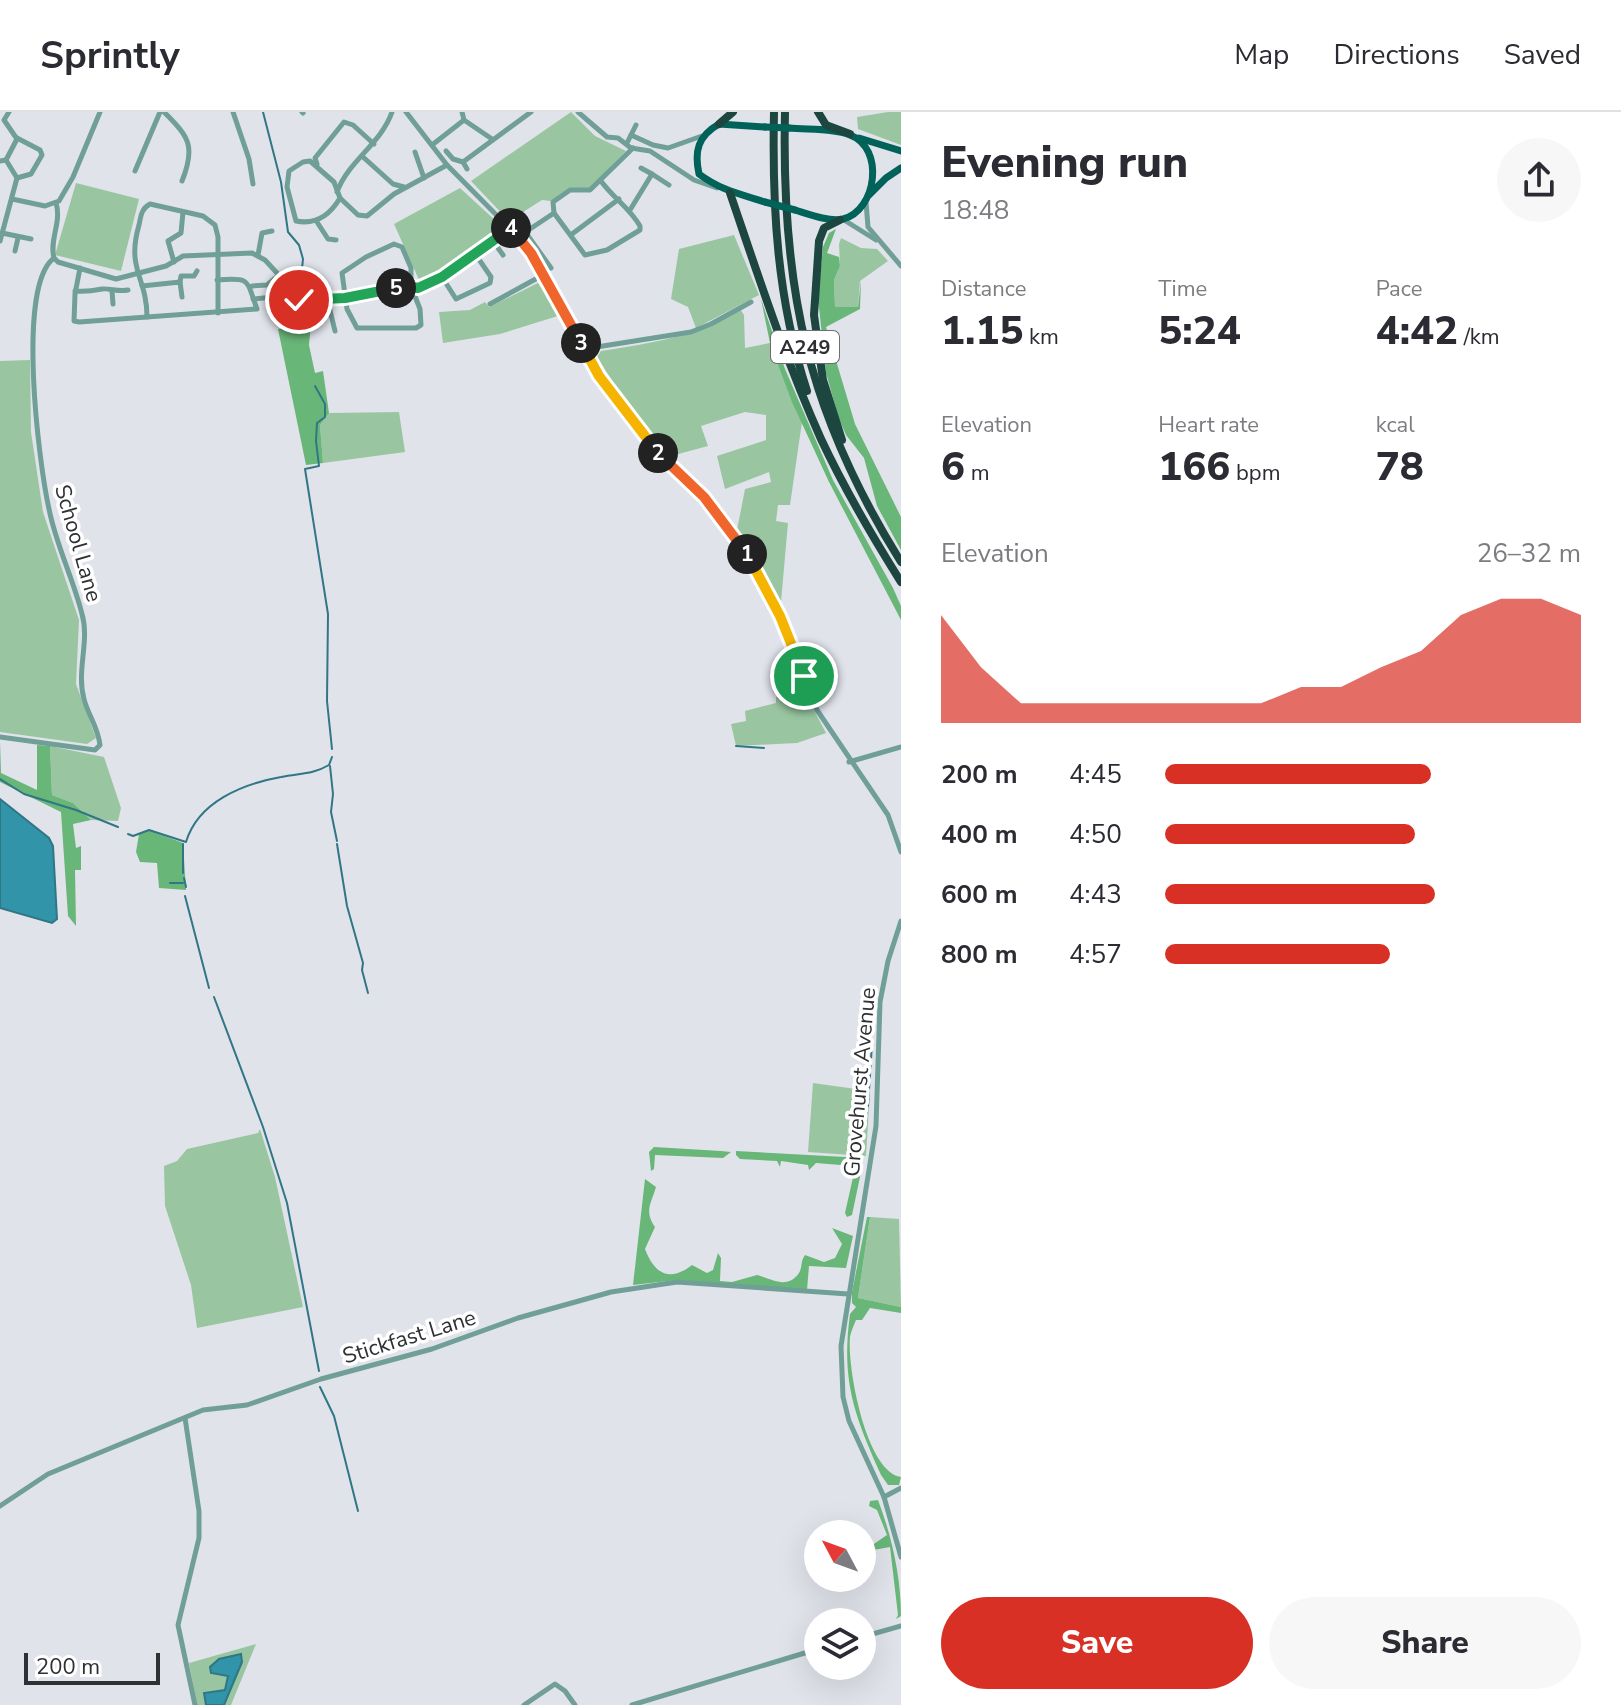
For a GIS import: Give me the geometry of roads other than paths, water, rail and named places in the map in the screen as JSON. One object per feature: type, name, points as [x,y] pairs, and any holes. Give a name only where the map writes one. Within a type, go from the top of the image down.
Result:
[{"type":"highway","points":[[719,124],[733,112]]},
{"type":"highway","name":"A249","points":[[774,112],[773,215],[784,303],[809,397],[848,492]]},
{"type":"highway","name":"A249","points":[[785,112],[784,218],[794,299],[824,408],[857,485],[901,562]]},
{"type":"highway","points":[[818,112],[826,125],[850,134]]},
{"type":"highway","name":"A249","points":[[730,193],[799,386],[848,492],[901,582]]},
{"type":"highway","name":"A249","points":[[840,220],[824,228],[819,241],[814,289],[815,334],[823,380],[857,485]]},
{"type":"main road","points":[[850,134],[862,143],[873,164],[872,181],[860,208],[840,220],[730,193],[699,174],[696,153],[702,136],[719,124],[850,134],[901,151]]},
{"type":"main road","points":[[867,197],[901,168]]},
{"type":"street","points":[[9,112],[4,120],[17,138],[40,150],[42,155],[31,174],[17,178]]},
{"type":"street","name":"School Lane","points":[[0,737],[78,749],[95,750],[100,745],[99,733],[84,701],[80,680],[84,617],[49,510],[37,438],[33,307],[44,269],[54,258],[52,252],[59,218],[56,203],[73,177],[100,112]]},
{"type":"street","points":[[135,171],[162,112],[188,140],[191,150],[182,181]]},
{"type":"street","points":[[233,112],[249,159],[253,184]]},
{"type":"street","points":[[317,222],[338,195],[353,165],[387,129],[392,112]]},
{"type":"street","points":[[406,112],[447,165],[518,237],[543,275],[599,376],[644,438],[704,497],[733,532],[780,616],[817,710],[849,762],[888,815],[901,852]]},
{"type":"street","points":[[462,112],[464,120],[492,139]]},
{"type":"street","points":[[514,112],[521,118]]},
{"type":"street","points":[[463,162],[531,112]]},
{"type":"street","points":[[578,112],[596,130],[650,151],[694,180],[730,193]]},
{"type":"street","points":[[432,145],[464,120]]},
{"type":"street","points":[[374,144],[353,125],[344,122],[315,158],[317,165],[334,182],[338,195],[358,215],[367,216],[394,194],[447,165]]},
{"type":"street","points":[[631,146],[631,135],[636,125],[640,138],[668,148],[702,136]]},
{"type":"street","points":[[618,138],[631,135]]},
{"type":"street","points":[[17,138],[7,148],[3,160],[17,178]]},
{"type":"street","points":[[601,181],[609,193],[630,210],[640,230],[607,250],[585,255],[554,213],[553,202],[570,190],[590,190],[640,138]]},
{"type":"street","points":[[446,151],[453,159],[463,162],[467,169]]},
{"type":"street","points":[[415,152],[424,178]]},
{"type":"street","points":[[363,157],[393,184],[405,187]]},
{"type":"street","points":[[317,165],[303,162],[289,171],[287,187],[296,221],[317,222]]},
{"type":"street","points":[[641,168],[669,185]]},
{"type":"street","points":[[630,210],[652,174]]},
{"type":"street","points":[[0,241],[3,215],[12,199],[17,178]]},
{"type":"street","points":[[393,184],[394,194]]},
{"type":"street","points":[[867,197],[868,227],[901,266]]},
{"type":"street","points":[[12,199],[45,206],[56,203]]},
{"type":"street","points":[[572,234],[620,199]]},
{"type":"street","points":[[147,317],[134,242],[144,207],[150,204],[203,216],[215,225],[218,313]]},
{"type":"street","points":[[174,262],[168,241],[181,233],[183,212]]},
{"type":"street","points":[[518,237],[554,213]]},
{"type":"street","points":[[516,219],[551,268]]},
{"type":"street","points":[[840,220],[880,243]]},
{"type":"street","points":[[317,222],[328,239],[336,240]]},
{"type":"street","points":[[54,258],[58,262],[116,279],[174,262],[183,256],[258,255],[279,275],[294,297],[301,300],[345,298],[411,286],[418,288],[476,255],[509,227]]},
{"type":"street","points":[[258,255],[262,233],[272,231]]},
{"type":"street","points":[[2,233],[31,239]]},
{"type":"street","points":[[15,251],[18,238]]},
{"type":"street","points":[[493,241],[503,255]]},
{"type":"street","points":[[394,244],[402,247],[411,268],[411,286],[421,319],[416,328],[359,328],[351,322],[345,298],[344,271],[394,244]]},
{"type":"street","points":[[442,277],[456,299],[490,283],[491,277],[476,255]]},
{"type":"street","points":[[80,268],[74,321],[79,322],[257,309],[252,286]]},
{"type":"street","points":[[182,297],[181,276],[194,276],[197,271]]},
{"type":"street","points":[[217,280],[243,279],[252,286],[267,285],[279,275]]},
{"type":"street","points":[[490,304],[520,291],[543,275]]},
{"type":"street","points":[[142,286],[180,282]]},
{"type":"street","points":[[75,291],[92,292],[105,288],[128,290]]},
{"type":"street","points":[[112,291],[113,304]]},
{"type":"street","points":[[253,299],[273,297]]},
{"type":"street","points":[[327,298],[335,331]]},
{"type":"street","points":[[584,349],[691,332],[751,302]]},
{"type":"street","points":[[849,762],[901,747]]},
{"type":"street","name":"Grovehurst Avenue","points":[[901,921],[888,961],[880,1002],[876,1126],[841,1346],[843,1397],[849,1421],[884,1497],[901,1557]]},
{"type":"street","name":"Stickfast Lane","points":[[0,1506],[48,1474],[203,1410],[247,1405],[321,1379],[432,1349],[518,1318],[622,1290],[677,1282],[848,1294]]},
{"type":"street","points":[[185,1418],[199,1511],[199,1538],[178,1625],[195,1705]]},
{"type":"street","points":[[884,1497],[901,1488]]},
{"type":"street","points":[[876,1633],[901,1626]]},
{"type":"street","points":[[632,1705],[804,1653]]},
{"type":"street","points":[[524,1705],[555,1684],[575,1705]]},
{"type":"water","points":[[0,799],[49,838],[53,846],[57,919],[52,923],[0,908]]},
{"type":"water","points":[[241,1654],[242,1662],[224,1705],[206,1705],[204,1693],[225,1690],[228,1676],[211,1673],[210,1667],[219,1659]]},
{"type":"waterway","points":[[263,112],[281,182],[288,232],[299,245],[303,259],[301,278],[309,292],[312,321]]},
{"type":"waterway","points":[[315,386],[325,404],[325,417],[317,423],[319,466],[305,469],[328,614],[327,701],[332,749]]},
{"type":"waterway","points":[[736,746],[764,748]]},
{"type":"waterway","points":[[128,834],[133,836],[149,830],[186,842],[200,816],[223,797],[251,784],[317,771],[329,765],[332,757]]},
{"type":"waterway","points":[[330,766],[331,812],[337,841]]},
{"type":"waterway","points":[[0,779],[24,794],[118,827]]},
{"type":"waterway","points":[[183,844],[183,873]]},
{"type":"waterway","points":[[337,844],[347,906],[368,993]]},
{"type":"waterway","points":[[184,878],[186,887]]},
{"type":"waterway","points":[[170,883],[183,883]]},
{"type":"waterway","points":[[185,896],[209,988]]},
{"type":"waterway","points":[[214,997],[263,1127],[287,1203],[319,1371]]},
{"type":"waterway","points":[[868,1106],[872,1044]]},
{"type":"waterway","points":[[320,1387],[334,1416],[358,1511]]}]
